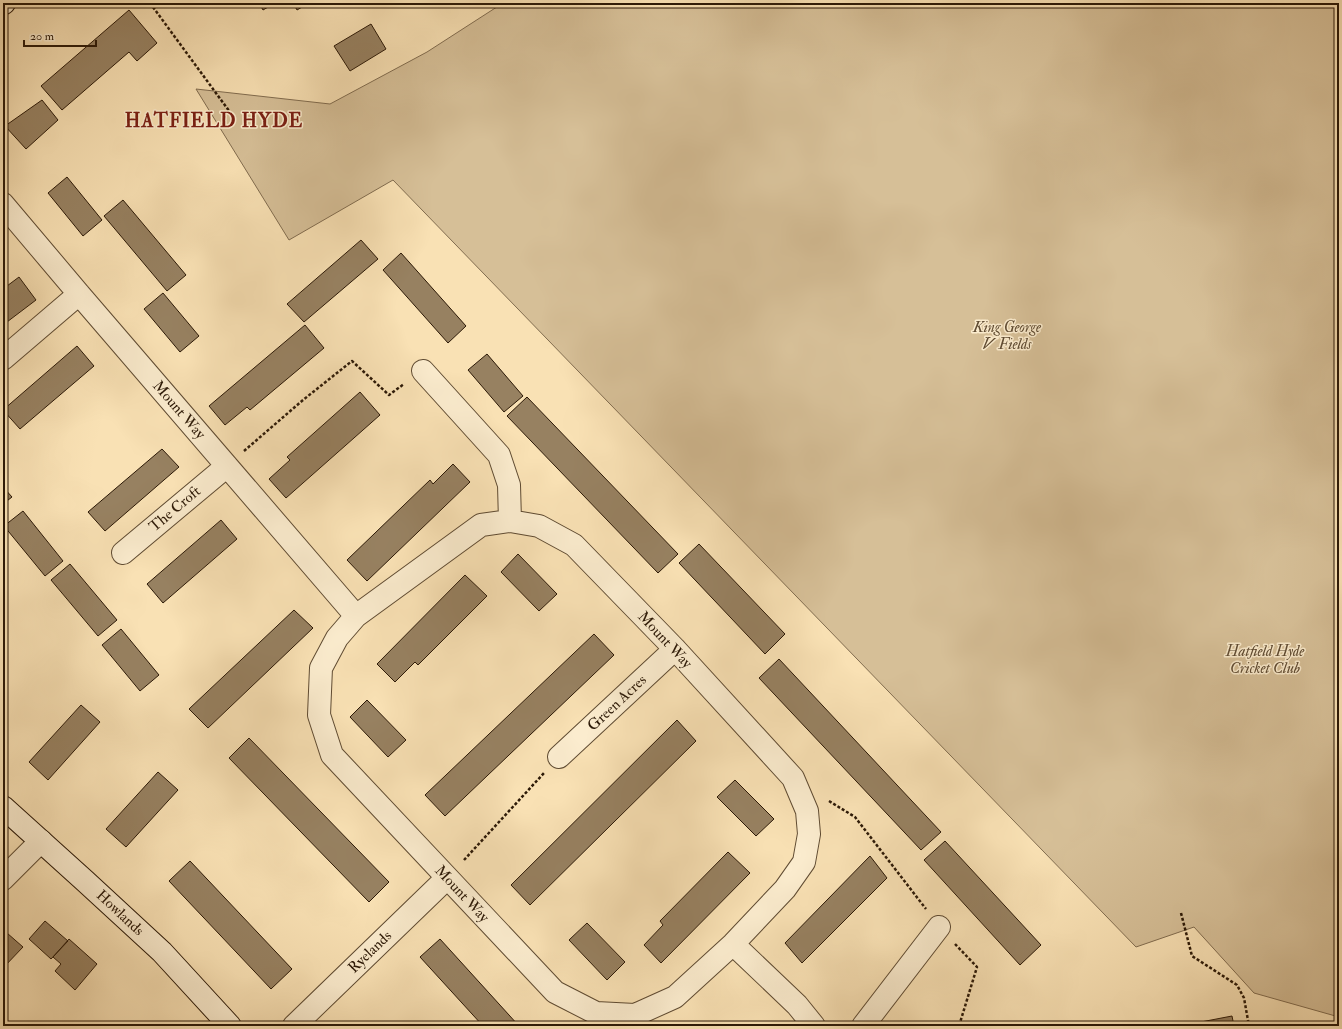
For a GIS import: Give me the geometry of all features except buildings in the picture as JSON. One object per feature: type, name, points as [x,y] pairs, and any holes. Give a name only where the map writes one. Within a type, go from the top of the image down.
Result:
[{"type":"street","name":"Mount Way","points":[[3,204],[356,616]]},
{"type":"street","points":[[3,359],[79,294]]},
{"type":"street","points":[[423,371],[499,455],[509,485],[510,521]]},
{"type":"street","name":"The Croft","points":[[123,553],[227,466]]},
{"type":"street","name":"Mount Way","points":[[510,521],[539,526],[574,545],[675,649],[793,778],[807,811],[809,834],[804,862],[785,889],[733,944],[675,997],[635,1015],[596,1013],[555,992],[332,755],[319,714],[321,668],[337,638],[356,616],[481,525],[510,521]]},
{"type":"street","name":"Green Acres","points":[[559,757],[675,649]]},
{"type":"street","name":"Howlands","points":[[3,807],[162,952],[230,1026]]},
{"type":"street","points":[[3,879],[41,841]]},
{"type":"street","name":"Ryelands","points":[[294,1026],[447,878]]},
{"type":"street","points":[[863,1026],[939,927]]},
{"type":"street","points":[[733,944],[797,1005],[814,1026]]},
{"type":"path","points":[[150,3],[235,120]]},
{"type":"path","points":[[227,466],[303,400],[352,361],[389,395],[423,371]]},
{"type":"path","points":[[447,878],[559,757]]},
{"type":"path","points":[[824,797],[855,817],[939,927],[976,967],[959,1026]]},
{"type":"path","points":[[1181,913],[1192,956],[1237,986],[1244,998],[1249,1026]]},
{"type":"green space","name":"King George V Fields","points":[[503,3],[1339,3],[1339,1017],[1254,993],[1194,927],[1136,947],[393,180],[289,240],[196,89],[330,104],[427,52]]},
{"type":"district","name":"HATFIELD HYDE","points":[[214,121]]},
{"type":"park label","name":"Hatfield Hyde Cricket Club","points":[[1265,660]]}]
